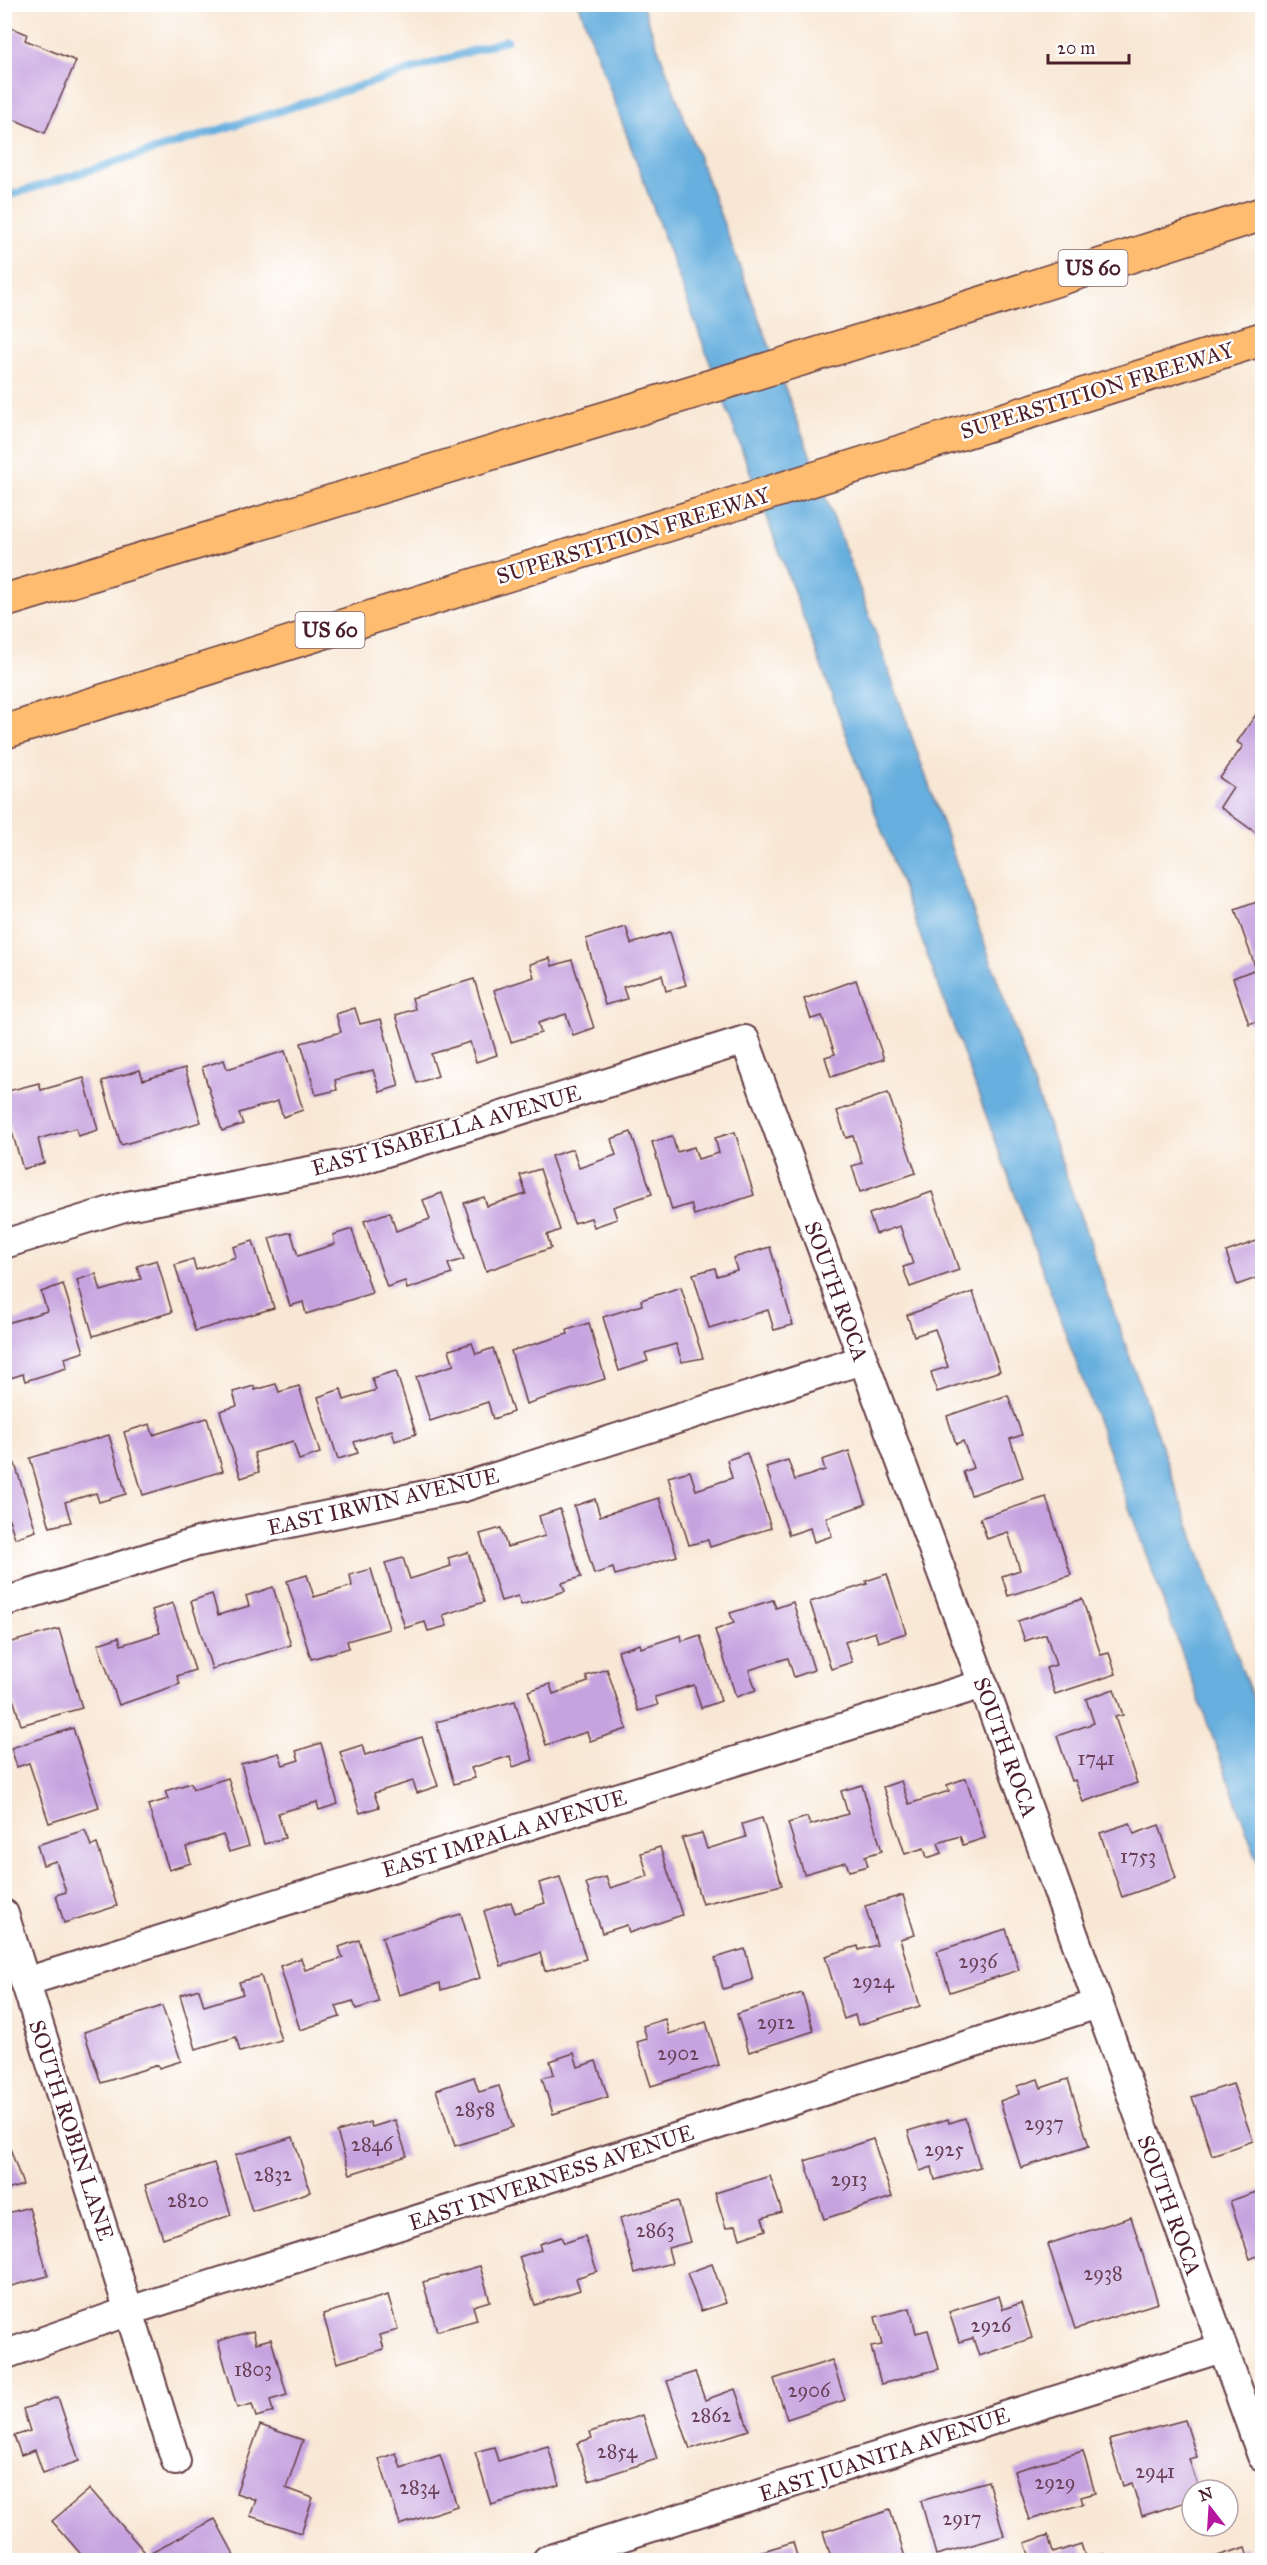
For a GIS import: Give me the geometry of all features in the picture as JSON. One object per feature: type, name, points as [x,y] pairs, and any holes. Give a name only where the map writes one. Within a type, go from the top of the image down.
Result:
[{"type":"highway","name":"US 60","points":[[4,601],[922,322],[1263,214]]},
{"type":"highway","name":"SUPERSTITION FREEWAY","points":[[4,732],[1263,339]]},
{"type":"street","name":"EAST ISABELLA AVENUE","points":[[4,1244],[128,1206],[351,1163],[745,1040]]},
{"type":"street","name":"SOUTH ROCA","points":[[745,1040],[983,1684],[1263,2456]]},
{"type":"street","name":"EAST IRWIN AVENUE","points":[[4,1602],[198,1542],[464,1487],[862,1360]]},
{"type":"street","name":"EAST IMPALA AVENUE","points":[[25,1982],[983,1684]]},
{"type":"street","name":"SOUTH ROBIN LANE","points":[[4,1914],[176,2461]]},
{"type":"street","name":"EAST INVERNESS AVENUE","points":[[4,2355],[129,2311],[1098,2004]]},
{"type":"street","name":"EAST JUANITA AVENUE","points":[[547,2560],[1222,2348]]},
{"type":"water","points":[[579,5],[642,5],[860,589],[1197,1548],[1262,1723],[1262,1873],[1092,1405]]},
{"type":"building","points":[[4,25],[27,34],[25,40],[76,61],[45,133],[4,115]]},
{"type":"building","points":[[1259,710],[1262,712],[1262,837],[1220,807],[1233,787],[1220,778],[1243,746],[1237,742]]},
{"type":"building","points":[[1262,900],[1262,1019],[1249,1024],[1233,978],[1256,969],[1235,910]]},
{"type":"building","points":[[626,927],[631,944],[670,932],[686,985],[666,991],[662,975],[623,987],[627,999],[605,1005],[586,939]]},
{"type":"building","points":[[550,958],[552,966],[572,960],[594,1028],[573,1035],[566,1014],[538,1023],[541,1033],[511,1042],[494,990],[534,977],[530,964]]},
{"type":"building","points":[[474,979],[497,1055],[476,1062],[470,1042],[431,1054],[438,1076],[417,1083],[396,1015],[415,1009],[412,998]]},
{"type":"building","points":[[856,980],[884,1059],[831,1077],[825,1057],[835,1054],[822,1016],[811,1019],[804,999]]},
{"type":"building","points":[[355,1008],[360,1024],[381,1019],[399,1086],[380,1092],[373,1070],[335,1080],[337,1090],[316,1095],[301,1043],[341,1032],[336,1014]]},
{"type":"building","points":[[285,1051],[303,1110],[283,1117],[278,1101],[239,1113],[243,1124],[222,1131],[202,1067],[224,1060],[227,1069]]},
{"type":"building","points":[[185,1068],[201,1122],[121,1145],[102,1081],[140,1070],[143,1080]]},
{"type":"building","points":[[84,1078],[98,1130],[78,1136],[76,1128],[38,1139],[44,1163],[23,1169],[4,1105],[4,1092],[39,1083],[41,1090]]},
{"type":"building","points":[[888,1093],[916,1173],[860,1192],[852,1166],[862,1163],[853,1136],[846,1138],[837,1111]]},
{"type":"building","points":[[631,1132],[652,1194],[613,1207],[617,1219],[594,1227],[591,1218],[574,1223],[551,1156],[573,1149],[579,1168],[616,1155],[611,1139]]},
{"type":"building","points":[[735,1132],[754,1195],[694,1215],[691,1204],[672,1210],[652,1142],[672,1136],[677,1152],[694,1147],[698,1159],[719,1153],[715,1138]]},
{"type":"building","points":[[540,1169],[560,1230],[547,1235],[551,1248],[486,1271],[464,1203],[484,1197],[487,1206],[526,1194],[520,1175]]},
{"type":"building","points":[[932,1192],[959,1270],[910,1287],[903,1267],[913,1264],[900,1226],[876,1234],[869,1214]]},
{"type":"building","points":[[442,1193],[464,1259],[448,1264],[452,1274],[407,1289],[405,1281],[387,1287],[364,1221],[390,1212],[396,1231],[430,1219],[423,1200]]},
{"type":"building","points":[[352,1229],[372,1293],[306,1314],[303,1302],[290,1306],[269,1238],[291,1232],[298,1256],[335,1244],[333,1235]]},
{"type":"building","points":[[1262,1239],[1262,1276],[1237,1285],[1226,1252]]},
{"type":"building","points":[[253,1241],[274,1308],[195,1331],[175,1265],[193,1259],[196,1270],[236,1257],[233,1247]]},
{"type":"building","points":[[770,1247],[793,1325],[774,1330],[768,1310],[709,1328],[693,1274],[715,1268],[717,1276],[737,1270],[733,1258]]},
{"type":"building","points":[[157,1260],[172,1312],[93,1336],[77,1280],[96,1274],[101,1291],[141,1279],[137,1266]]},
{"type":"building","points":[[63,1284],[84,1352],[65,1358],[67,1368],[25,1381],[23,1374],[4,1380],[4,1318],[7,1323],[47,1311],[41,1292]]},
{"type":"building","points":[[681,1287],[703,1358],[682,1362],[676,1344],[645,1353],[648,1361],[619,1371],[603,1317],[642,1305],[641,1300]]},
{"type":"building","points":[[973,1292],[1000,1371],[937,1392],[931,1372],[948,1367],[935,1329],[914,1336],[907,1315]]},
{"type":"building","points":[[589,1323],[605,1379],[526,1404],[511,1351],[568,1334],[567,1330]]},
{"type":"building","points":[[472,1343],[476,1354],[493,1348],[513,1412],[493,1419],[488,1402],[430,1421],[416,1377],[454,1365],[449,1350]]},
{"type":"building","points":[[396,1371],[416,1434],[395,1441],[392,1430],[354,1442],[358,1453],[338,1459],[318,1397],[341,1389],[344,1400],[376,1390],[372,1378]]},
{"type":"building","points":[[276,1384],[279,1392],[299,1386],[320,1453],[299,1460],[293,1441],[254,1453],[259,1472],[241,1478],[220,1411],[237,1406],[233,1392],[254,1386],[255,1390]]},
{"type":"building","points":[[1008,1395],[1022,1435],[1010,1439],[1023,1477],[971,1495],[963,1472],[973,1468],[963,1441],[956,1444],[947,1416]]},
{"type":"building","points":[[207,1418],[223,1471],[143,1495],[124,1432],[150,1424],[153,1435]]},
{"type":"building","points":[[109,1435],[126,1494],[99,1502],[96,1493],[65,1502],[71,1522],[50,1527],[30,1458]]},
{"type":"building","points":[[849,1451],[866,1504],[826,1518],[832,1536],[814,1542],[810,1528],[789,1535],[766,1467],[788,1460],[795,1480],[825,1470],[822,1460]]},
{"type":"building","points":[[747,1453],[771,1528],[710,1547],[708,1540],[689,1545],[668,1477],[690,1471],[696,1490],[732,1478],[727,1460]]},
{"type":"building","points":[[15,1464],[36,1531],[15,1538],[9,1519],[4,1520],[4,1467]]},
{"type":"building","points":[[1046,1497],[1071,1575],[1008,1596],[1002,1576],[1020,1570],[1008,1532],[987,1539],[980,1518]]},
{"type":"building","points":[[659,1498],[677,1556],[615,1575],[613,1568],[594,1574],[574,1506],[595,1499],[600,1516]]},
{"type":"building","points":[[560,1509],[581,1577],[562,1583],[565,1591],[521,1605],[518,1596],[501,1601],[480,1534],[501,1528],[507,1547],[545,1536],[539,1516]]},
{"type":"building","points":[[468,1552],[484,1602],[443,1615],[447,1626],[428,1631],[425,1622],[405,1628],[385,1563],[403,1558],[410,1579],[451,1566],[448,1558]]},
{"type":"building","points":[[371,1569],[389,1629],[347,1641],[349,1648],[311,1659],[287,1581],[307,1575],[314,1597],[352,1586],[350,1575]]},
{"type":"building","points":[[887,1574],[906,1633],[878,1642],[875,1632],[845,1642],[852,1662],[831,1669],[810,1602],[867,1584],[866,1581]]},
{"type":"building","points":[[273,1587],[291,1645],[212,1669],[191,1601],[212,1594],[218,1615],[249,1606],[246,1596]]},
{"type":"building","points":[[1082,1599],[1101,1655],[1109,1653],[1116,1674],[1055,1694],[1046,1668],[1056,1665],[1046,1634],[1025,1641],[1018,1621]]},
{"type":"building","points":[[773,1600],[776,1608],[793,1602],[814,1670],[794,1677],[788,1658],[749,1670],[756,1690],[736,1697],[715,1630],[734,1623],[730,1613]]},
{"type":"building","points":[[173,1603],[195,1670],[177,1676],[180,1684],[119,1705],[98,1644],[119,1637],[121,1645],[160,1633],[152,1610]]},
{"type":"building","points":[[59,1629],[82,1708],[21,1725],[4,1668],[4,1644]]},
{"type":"building","points":[[681,1635],[682,1641],[700,1635],[721,1701],[701,1708],[694,1685],[655,1697],[658,1705],[638,1711],[618,1651],[640,1644],[641,1648]]},
{"type":"building","points":[[607,1669],[627,1729],[590,1741],[587,1732],[546,1745],[528,1691],[550,1684],[553,1694],[588,1682],[586,1676]]},
{"type":"building","points":[[1114,1689],[1123,1715],[1115,1717],[1137,1783],[1083,1802],[1075,1780],[1072,1781],[1057,1736],[1094,1723],[1086,1699]]},
{"type":"building","points":[[515,1701],[533,1760],[513,1767],[510,1756],[471,1768],[475,1778],[454,1784],[436,1722]]},
{"type":"building","points":[[73,1728],[99,1807],[49,1823],[29,1763],[17,1767],[11,1748]]},
{"type":"building","points":[[422,1737],[438,1786],[417,1793],[413,1781],[374,1793],[379,1807],[360,1813],[340,1752],[362,1745],[365,1755]]},
{"type":"building","points":[[321,1743],[338,1804],[319,1810],[317,1802],[278,1813],[285,1838],[264,1844],[241,1764],[279,1753],[283,1765],[299,1760],[296,1751]]},
{"type":"building","points":[[228,1778],[249,1846],[229,1852],[223,1835],[186,1847],[191,1863],[169,1870],[148,1805],[168,1799],[165,1791],[191,1783],[193,1789]]},
{"type":"building","points":[[966,1778],[985,1838],[963,1845],[960,1836],[938,1843],[942,1853],[927,1858],[924,1848],[905,1854],[883,1787],[901,1781],[909,1804],[949,1791],[947,1785]]},
{"type":"building","points":[[862,1785],[882,1851],[865,1856],[868,1866],[849,1871],[846,1862],[804,1874],[788,1823],[807,1817],[810,1825],[848,1814],[841,1791]]},
{"type":"building","points":[[762,1818],[782,1885],[702,1904],[682,1838],[702,1833],[707,1849],[746,1837],[742,1824]]},
{"type":"building","points":[[1130,1823],[1134,1834],[1159,1825],[1176,1878],[1122,1897],[1100,1833]]},
{"type":"building","points":[[85,1830],[91,1846],[97,1844],[117,1906],[64,1923],[56,1895],[66,1892],[56,1861],[43,1865],[37,1845]]},
{"type":"building","points":[[660,1847],[682,1915],[629,1933],[627,1925],[602,1933],[586,1883],[606,1877],[610,1888],[648,1876],[641,1853]]},
{"type":"building","points":[[560,1877],[586,1959],[545,1971],[540,1953],[501,1966],[484,1911],[511,1902],[515,1913],[545,1903],[539,1883]]},
{"type":"building","points":[[903,1895],[915,1935],[900,1939],[920,2006],[858,2025],[855,2015],[844,2019],[825,1956],[858,1946],[859,1950],[877,1945],[865,1906]]},
{"type":"building","points":[[461,1914],[480,1978],[441,1990],[440,1983],[399,1995],[382,1937]]},
{"type":"building","points":[[1006,1929],[1019,1970],[950,1992],[937,1951]]},
{"type":"building","points":[[359,1940],[379,2002],[356,2009],[353,2001],[336,2006],[340,2017],[300,2030],[280,1966],[301,1958],[305,1970],[343,1958],[339,1947]]},
{"type":"building","points":[[745,1949],[753,1980],[723,1989],[715,1958]]},
{"type":"building","points":[[261,1976],[281,2040],[240,2052],[236,2037],[196,2049],[180,1995],[199,1989],[204,2006],[243,1994],[239,1982]]},
{"type":"building","points":[[802,1993],[814,2031],[749,2052],[737,2014]]},
{"type":"building","points":[[162,2006],[181,2061],[159,2068],[158,2065],[101,2083],[84,2032]]},
{"type":"building","points":[[665,2019],[669,2034],[706,2022],[719,2065],[651,2086],[637,2042],[647,2039],[643,2026]]},
{"type":"building","points":[[574,2053],[578,2067],[596,2061],[608,2097],[553,2114],[542,2078],[554,2074],[550,2061]]},
{"type":"building","points":[[474,2077],[479,2092],[499,2086],[513,2127],[455,2146],[436,2090]]},
{"type":"building","points":[[1038,2079],[1041,2088],[1068,2079],[1089,2146],[1021,2168],[1000,2101],[1019,2094],[1017,2086]]},
{"type":"building","points":[[1233,2084],[1253,2141],[1212,2155],[1192,2097]]},
{"type":"building","points":[[965,2118],[980,2167],[935,2180],[932,2167],[920,2171],[908,2131],[948,2119],[949,2123]]},
{"type":"building","points":[[395,2120],[407,2156],[350,2174],[337,2132],[370,2122],[372,2127]]},
{"type":"building","points":[[4,2131],[23,2185],[4,2191]]},
{"type":"building","points":[[293,2137],[310,2192],[252,2211],[235,2155]]},
{"type":"building","points":[[873,2139],[892,2197],[824,2219],[805,2161]]},
{"type":"building","points":[[214,2163],[231,2215],[163,2238],[145,2185]]},
{"type":"building","points":[[770,2176],[782,2212],[762,2218],[766,2230],[740,2239],[736,2225],[726,2228],[715,2193]]},
{"type":"building","points":[[1262,2190],[1262,2254],[1250,2259],[1230,2201]]},
{"type":"building","points":[[678,2201],[690,2242],[668,2248],[672,2263],[635,2273],[620,2218]]},
{"type":"building","points":[[29,2207],[48,2276],[4,2288],[4,2214]]},
{"type":"building","points":[[1131,2217],[1158,2303],[1075,2329],[1048,2244]]},
{"type":"building","points":[[585,2236],[597,2271],[576,2278],[580,2290],[535,2305],[519,2257],[541,2250],[539,2244],[561,2237],[564,2243]]},
{"type":"building","points":[[712,2264],[726,2303],[701,2311],[687,2273]]},
{"type":"building","points":[[480,2266],[490,2301],[473,2306],[477,2320],[437,2331],[423,2282]]},
{"type":"building","points":[[388,2295],[398,2330],[380,2335],[384,2349],[337,2363],[323,2314]]},
{"type":"building","points":[[999,2296],[1003,2309],[1021,2303],[1032,2338],[979,2356],[973,2338],[959,2342],[949,2312]]},
{"type":"building","points":[[910,2308],[916,2333],[928,2330],[939,2369],[881,2384],[871,2347],[882,2345],[875,2317]]},
{"type":"building","points":[[253,2331],[256,2343],[271,2339],[287,2395],[270,2400],[273,2412],[256,2417],[252,2404],[237,2408],[218,2341]]},
{"type":"building","points":[[832,2360],[845,2400],[787,2419],[774,2379]]},
{"type":"building","points":[[695,2372],[705,2400],[735,2389],[749,2430],[690,2449],[667,2381]]},
{"type":"building","points":[[58,2397],[79,2461],[43,2473],[35,2450],[21,2455],[14,2436],[30,2431],[23,2409]]},
{"type":"building","points":[[643,2415],[657,2459],[589,2481],[577,2443],[592,2438],[590,2432]]},
{"type":"building","points":[[1185,2420],[1197,2457],[1189,2459],[1195,2478],[1180,2478],[1180,2504],[1142,2516],[1132,2483],[1123,2486],[1109,2440]]},
{"type":"building","points":[[260,2425],[303,2440],[286,2488],[313,2498],[301,2533],[250,2516],[256,2500],[236,2493]]},
{"type":"building","points":[[548,2446],[559,2485],[491,2505],[475,2452],[494,2447],[498,2461]]},
{"type":"building","points":[[1083,2451],[1095,2493],[1081,2497],[1083,2504],[1029,2520],[1014,2471]]},
{"type":"building","points":[[396,2453],[401,2468],[440,2455],[457,2506],[400,2525],[379,2459]]},
{"type":"building","points":[[988,2481],[1004,2536],[936,2555],[921,2501]]},
{"type":"building","points":[[90,2489],[144,2551],[133,2560],[86,2560],[52,2521]]},
{"type":"building","points":[[890,2510],[906,2560],[832,2560],[823,2532]]},
{"type":"building","points":[[215,2519],[237,2560],[155,2560],[151,2552]]},
{"type":"building","points":[[1048,2535],[1053,2553],[1081,2544],[1086,2559],[1103,2554],[1105,2560],[1031,2560],[1025,2543]]},
{"type":"building","points":[[793,2542],[798,2560],[733,2560]]},
{"type":"building","points":[[1246,2547],[1250,2560],[1205,2560]]},
{"type":"waterway","points":[[4,197],[507,40]]}]
